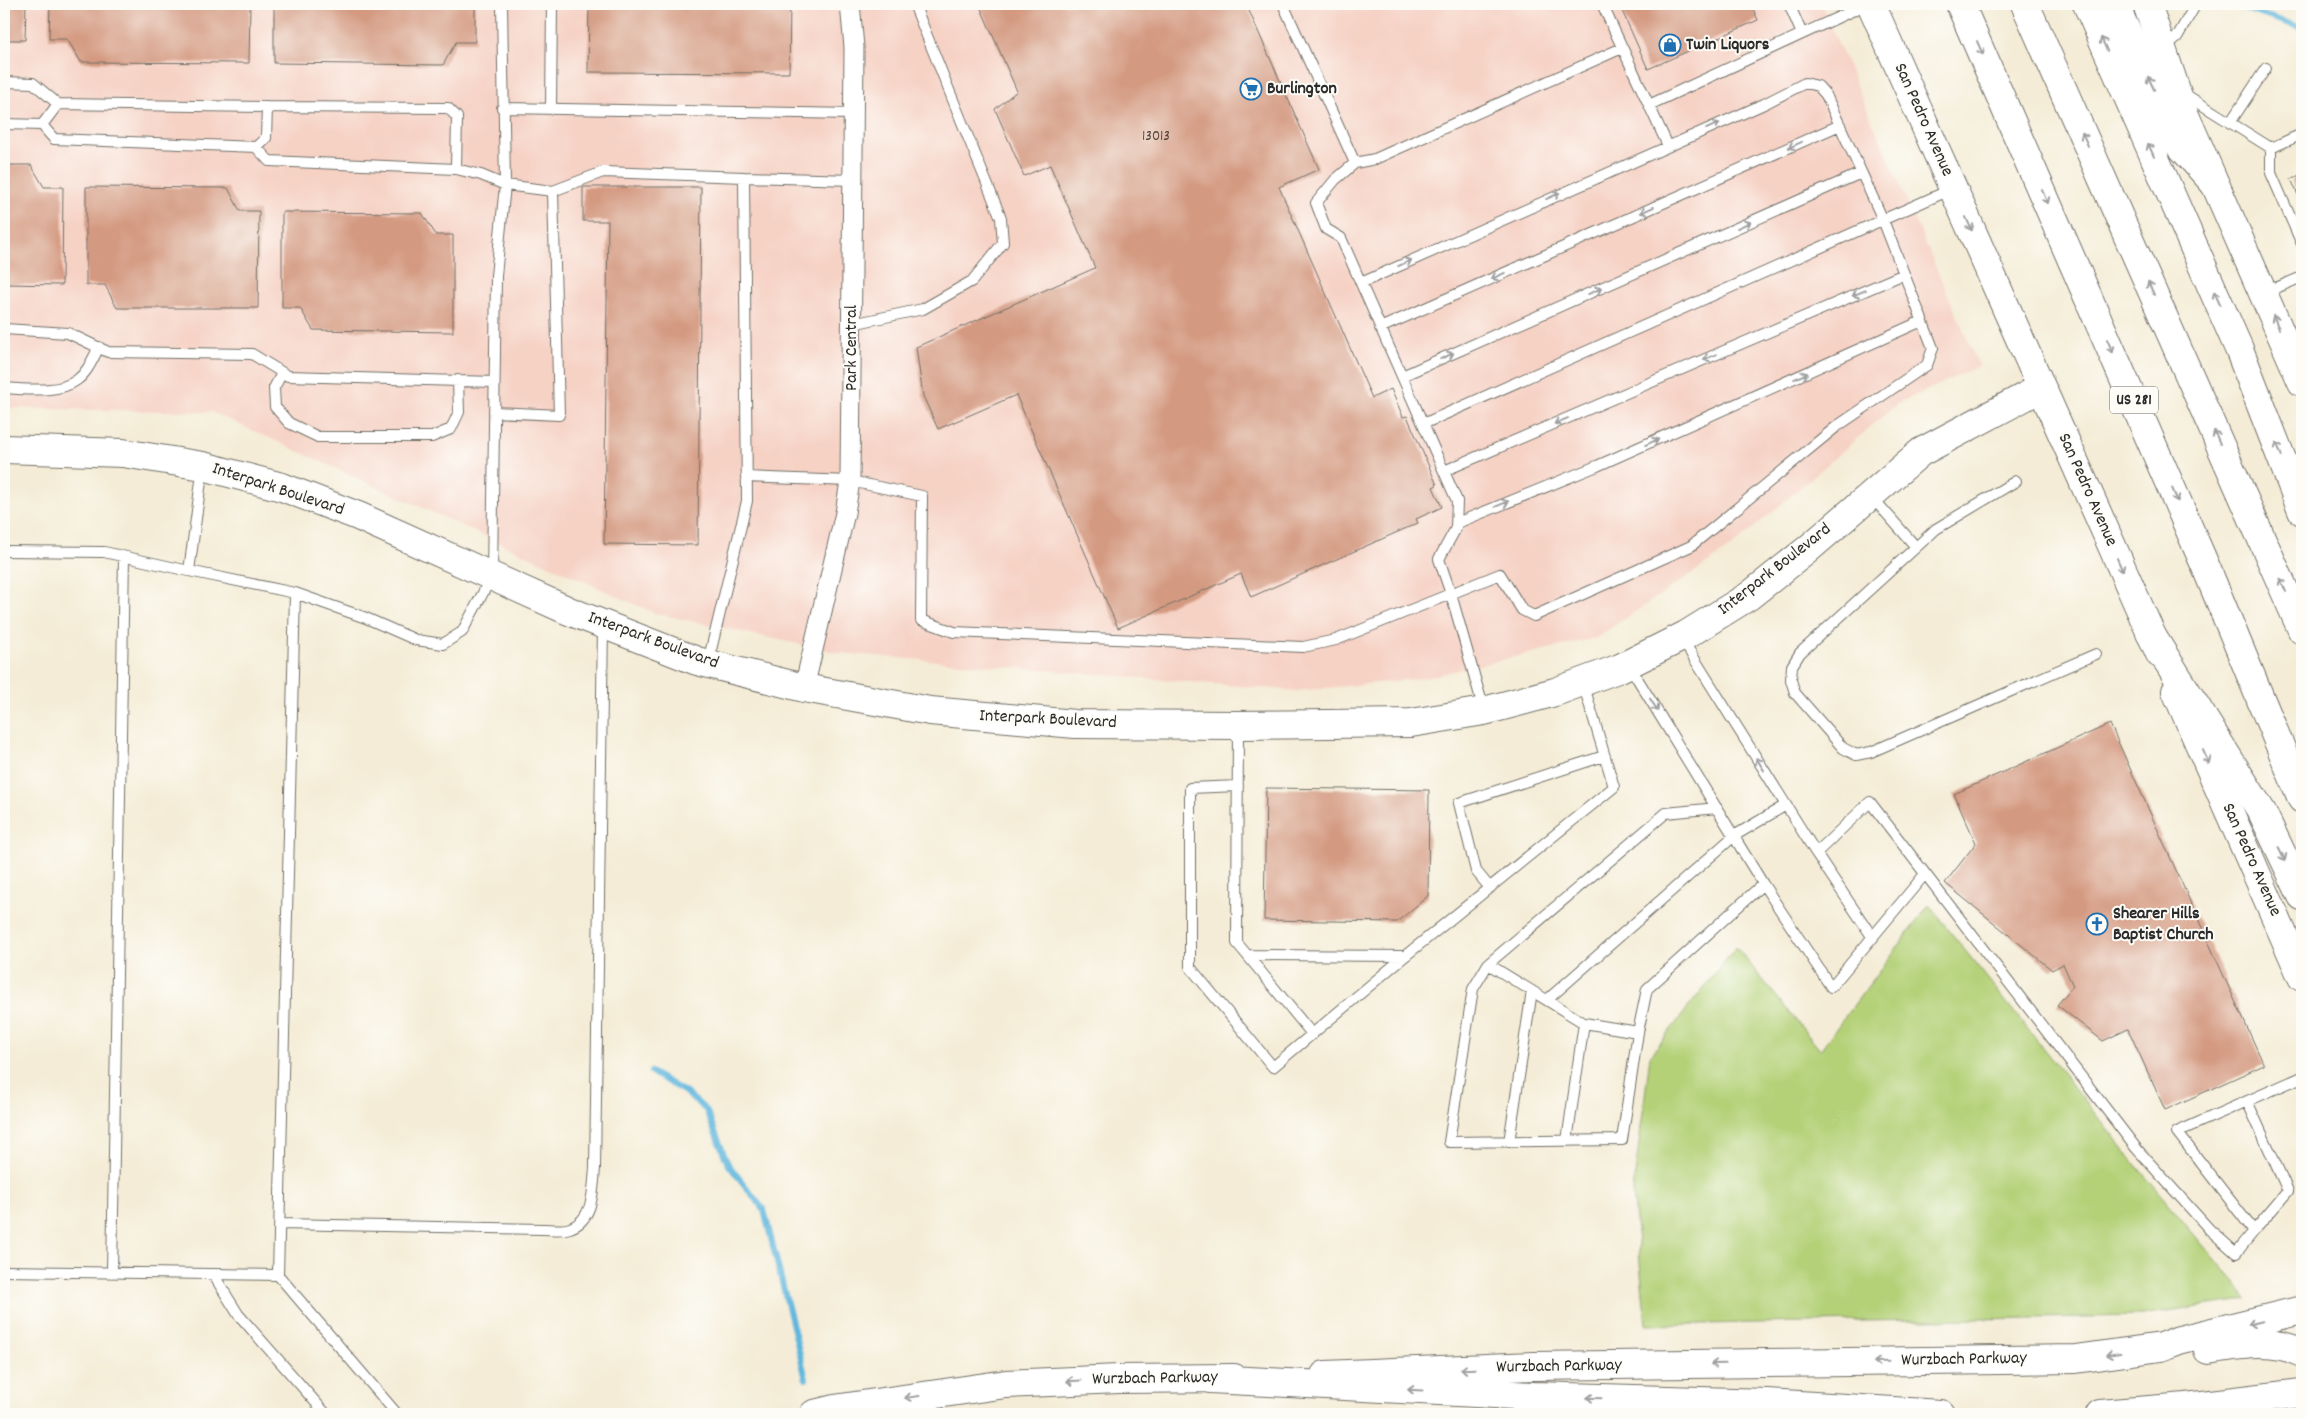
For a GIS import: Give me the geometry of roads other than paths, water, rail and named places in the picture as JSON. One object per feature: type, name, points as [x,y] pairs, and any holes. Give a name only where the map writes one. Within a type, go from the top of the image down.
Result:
[{"type":"main road","name":"San Pedro Avenue","points":[[1871,4],[2302,977]]},
{"type":"main road","name":"US 281","points":[[1960,4],[2205,565],[2302,799]]},
{"type":"main road","points":[[2025,4],[2302,630]]},
{"type":"main road","points":[[2087,4],[2239,349],[2302,510]]},
{"type":"main road","points":[[2114,4],[2178,143],[2213,182]]},
{"type":"main road","points":[[2147,4],[2174,87],[2213,182],[2263,293],[2296,351],[2302,382]]},
{"type":"main road","name":"Interpark Boulevard","points":[[4,449],[123,453],[203,466],[282,487],[349,512],[603,624],[708,663],[804,688],[930,712],[1065,723],[1238,725],[1411,723],[1484,711],[1555,692],[1628,664],[1681,638],[1749,596],[1807,550],[1921,452],[2041,388]]},
{"type":"main road","points":[[2150,633],[2262,812],[2302,896]]},
{"type":"main road","name":"Wurzbach Parkway","points":[[814,1414],[834,1409],[1006,1384],[1119,1379],[1210,1379],[1534,1366],[2076,1359],[2161,1347],[2180,1340],[2302,1310]]},
{"type":"main road","points":[[2161,1347],[2182,1353],[2267,1343],[2290,1347],[2302,1353]]},
{"type":"main road","points":[[1210,1379],[1534,1396],[1767,1403],[1940,1414]]},
{"type":"main road","points":[[2100,1414],[2302,1395]]},
{"type":"main road","points":[[2240,1414],[2302,1395]]},
{"type":"street","name":"Park Central","points":[[804,688],[845,513],[850,481],[854,47],[850,4]]},
{"type":"lane","points":[[4,551],[104,552],[295,593],[366,618],[416,640],[443,644],[462,632],[492,576],[496,276],[505,185],[502,108],[502,4]]},
{"type":"lane","points":[[551,109],[552,4]]},
{"type":"lane","points":[[852,324],[923,309],[972,281],[1003,243],[1001,218],[914,4]]},
{"type":"lane","points":[[1283,4],[1356,162]]},
{"type":"lane","points":[[1602,4],[1668,146]]},
{"type":"lane","points":[[1788,4],[1802,34]]},
{"type":"lane","points":[[1649,105],[1866,4]]},
{"type":"lane","points":[[2162,50],[2177,37],[2196,4]]},
{"type":"lane","points":[[1484,711],[1451,594],[1439,559],[1456,528],[1458,501],[1341,238],[1326,229],[1316,203],[1335,180],[1356,162],[1375,159],[1622,48]]},
{"type":"lane","points":[[2230,123],[2266,68]]},
{"type":"lane","points":[[4,82],[32,82],[58,104],[448,108],[458,117],[456,169]]},
{"type":"lane","points":[[746,477],[850,481],[922,496],[921,620],[954,632],[1303,647],[1336,640],[1500,574],[1522,610],[1534,616],[1692,546],[1836,427],[1927,365],[1933,348],[1883,220],[1826,95],[1818,86],[1805,83],[1361,283]]},
{"type":"lane","points":[[2174,87],[2271,148]]},
{"type":"lane","points":[[42,125],[58,104]]},
{"type":"lane","points":[[256,148],[266,138],[267,107]]},
{"type":"lane","points":[[502,108],[854,114]]},
{"type":"lane","points":[[4,124],[42,125],[54,139],[256,148],[269,161],[456,169],[481,174],[505,185],[553,192],[603,172],[853,180]]},
{"type":"lane","points":[[1380,328],[1840,125]]},
{"type":"lane","points":[[2271,148],[2302,134]]},
{"type":"lane","points":[[2271,148],[2271,173],[2302,244]]},
{"type":"lane","points":[[1402,376],[1861,173]]},
{"type":"lane","points":[[708,663],[747,501],[744,177]]},
{"type":"lane","points":[[1423,424],[1953,189]]},
{"type":"lane","points":[[494,412],[559,415],[553,192]]},
{"type":"lane","points":[[1444,471],[1904,274]]},
{"type":"lane","points":[[2263,293],[2302,276]]},
{"type":"lane","points":[[1457,522],[1606,462],[1922,321]]},
{"type":"lane","points":[[4,329],[68,332],[108,352],[252,354],[288,376],[494,382]]},
{"type":"lane","points":[[4,388],[64,387],[83,373],[99,347]]},
{"type":"lane","points":[[282,372],[274,388],[275,408],[289,423],[318,437],[432,437],[451,429],[459,412],[458,380]]},
{"type":"lane","points":[[189,571],[203,466]]},
{"type":"lane","points":[[2016,481],[1936,529],[1800,653],[1792,666],[1791,680],[1795,693],[1843,748],[1856,755],[1871,752],[2096,654]]},
{"type":"lane","points":[[1870,494],[1916,547]]},
{"type":"lane","points":[[112,1273],[124,557]]},
{"type":"lane","points":[[295,593],[278,1276],[397,1414]]},
{"type":"lane","points":[[280,1224],[569,1229],[583,1222],[591,1203],[595,1168],[603,624]]},
{"type":"lane","points":[[1681,638],[1816,853],[1873,938]]},
{"type":"lane","points":[[1628,664],[1763,884],[1830,987],[1925,874]]},
{"type":"lane","points":[[1238,786],[1190,788],[1190,967],[1273,1067],[1405,956],[1614,787],[1583,682]]},
{"type":"lane","points":[[1238,725],[1237,943],[1312,1034]]},
{"type":"lane","points":[[1490,888],[1476,871],[1459,803],[1604,756]]},
{"type":"lane","points":[[1816,853],[1870,802],[2136,1148],[2210,1230],[2236,1253],[2288,1191],[2247,1101]]},
{"type":"lane","points":[[1547,1000],[1734,836],[1786,805]]},
{"type":"lane","points":[[1717,808],[1666,813],[1488,964],[1473,989],[1449,1142],[1622,1140],[1638,1032],[1647,989],[1763,884]]},
{"type":"lane","points":[[1246,954],[1405,956]]},
{"type":"lane","points":[[1488,964],[1584,1023],[1638,1032]]},
{"type":"lane","points":[[1509,1142],[1532,991]]},
{"type":"lane","points":[[1567,1141],[1584,1023]]},
{"type":"lane","points":[[2254,1231],[2177,1132],[2302,1077]]},
{"type":"lane","points":[[4,1271],[278,1276]]},
{"type":"lane","points":[[213,1274],[238,1314],[326,1414]]},
{"type":"waterway","points":[[2230,4],[2302,28]]},
{"type":"waterway","points":[[651,1072],[685,1092],[706,1110],[728,1164],[764,1210],[806,1379]]},
{"type":"place","name":"Twin Liquors","points":[[1670,45]]},
{"type":"place","name":"Burlington","points":[[1251,89]]},
{"type":"place","name":"Shearer Hills Baptist Church","points":[[2097,924]]}]
